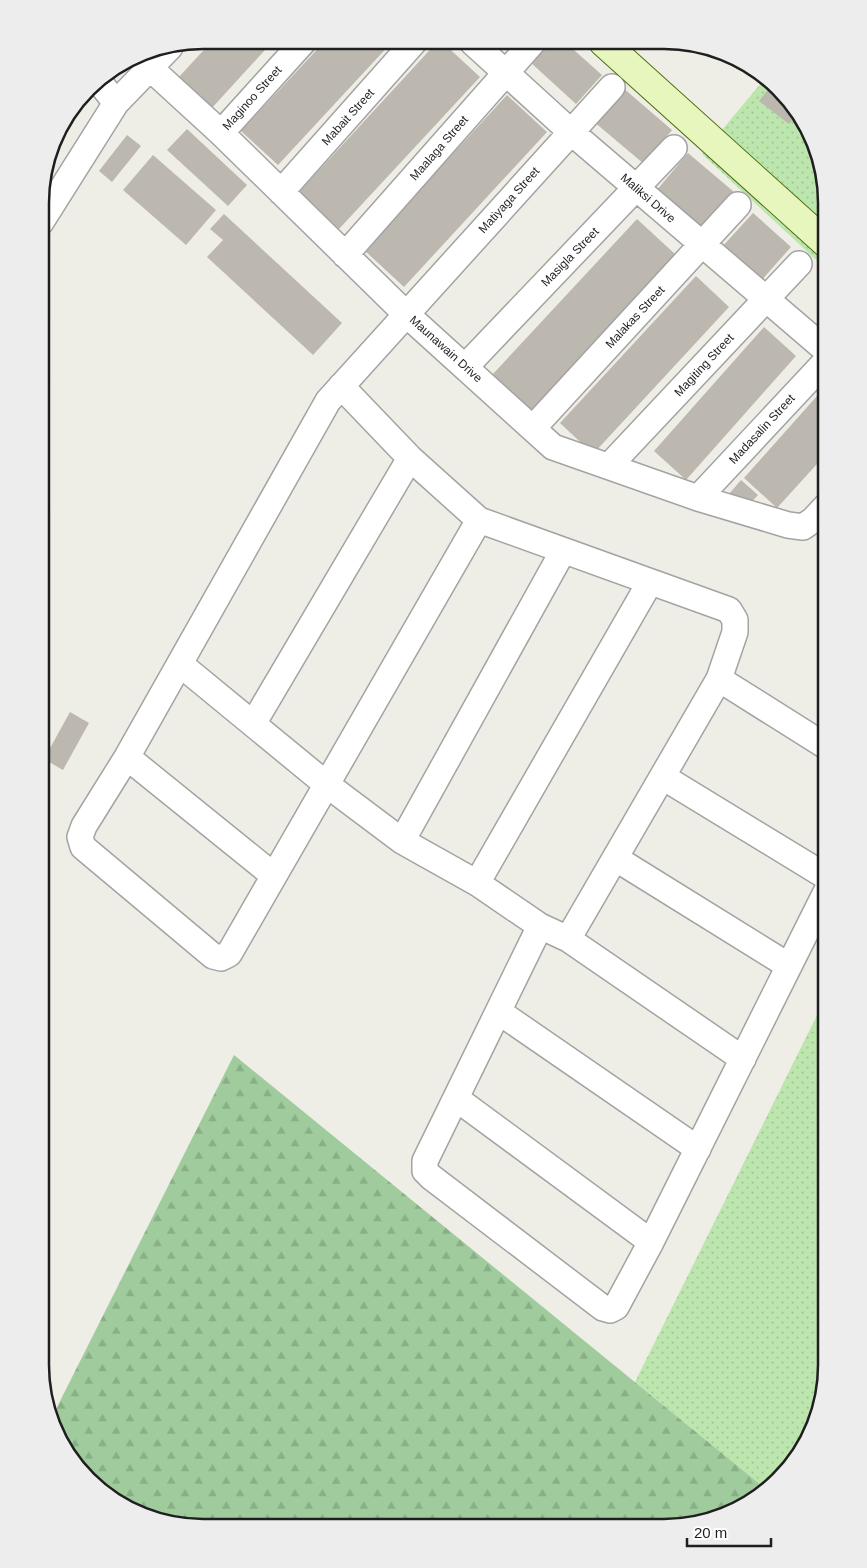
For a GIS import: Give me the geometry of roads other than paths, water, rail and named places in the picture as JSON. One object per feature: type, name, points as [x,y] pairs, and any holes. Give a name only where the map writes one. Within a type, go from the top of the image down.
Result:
[{"type":"street","name":"Maginoo Street","points":[[221,132],[297,49]]},
{"type":"street","name":"Mabait Street","points":[[282,192],[408,49]]},
{"type":"street","name":"Maliksi Drive","points":[[480,49],[571,132],[818,343]]},
{"type":"street","name":"Maalaga Street","points":[[345,254],[527,49]]},
{"type":"street","points":[[611,49],[818,236]]},
{"type":"street","points":[[49,209],[116,103],[163,54]]},
{"type":"street","name":"Maunawain Drive","points":[[150,68],[221,132],[406,314],[466,366],[553,447],[698,498],[788,525],[803,527],[818,515]]},
{"type":"street","points":[[102,86],[116,103]]},
{"type":"street","name":"Matiyaga Street","points":[[273,875],[228,954],[221,958],[213,956],[83,847],[80,837],[84,826],[127,757],[328,401],[612,87]]},
{"type":"street","name":"Masigla Street","points":[[466,366],[674,148]]},
{"type":"street","name":"Malakas Street","points":[[533,428],[738,206]]},
{"type":"street","name":"Magiting Street","points":[[609,466],[799,264]]},
{"type":"street","name":"Madasalin Street","points":[[698,498],[818,370]]},
{"type":"street","points":[[341,386],[410,458],[479,520],[729,610],[735,620],[735,632],[719,679],[568,939]]},
{"type":"street","points":[[252,724],[410,458]]},
{"type":"street","points":[[127,757],[273,875],[479,520]]},
{"type":"street","points":[[402,841],[564,551]]},
{"type":"street","points":[[477,884],[650,582]]},
{"type":"street","points":[[180,664],[326,784],[402,841],[477,884],[540,926],[568,939],[743,1059]]},
{"type":"street","points":[[719,679],[818,741]]},
{"type":"street","points":[[663,777],[818,872]]},
{"type":"street","points":[[616,858],[789,966]]},
{"type":"street","points":[[540,926],[425,1161],[426,1171],[431,1178],[603,1308],[610,1310],[616,1306],[651,1242],[818,908]]},
{"type":"street","points":[[499,1012],[698,1149]]},
{"type":"street","points":[[457,1099],[651,1242]]}]
